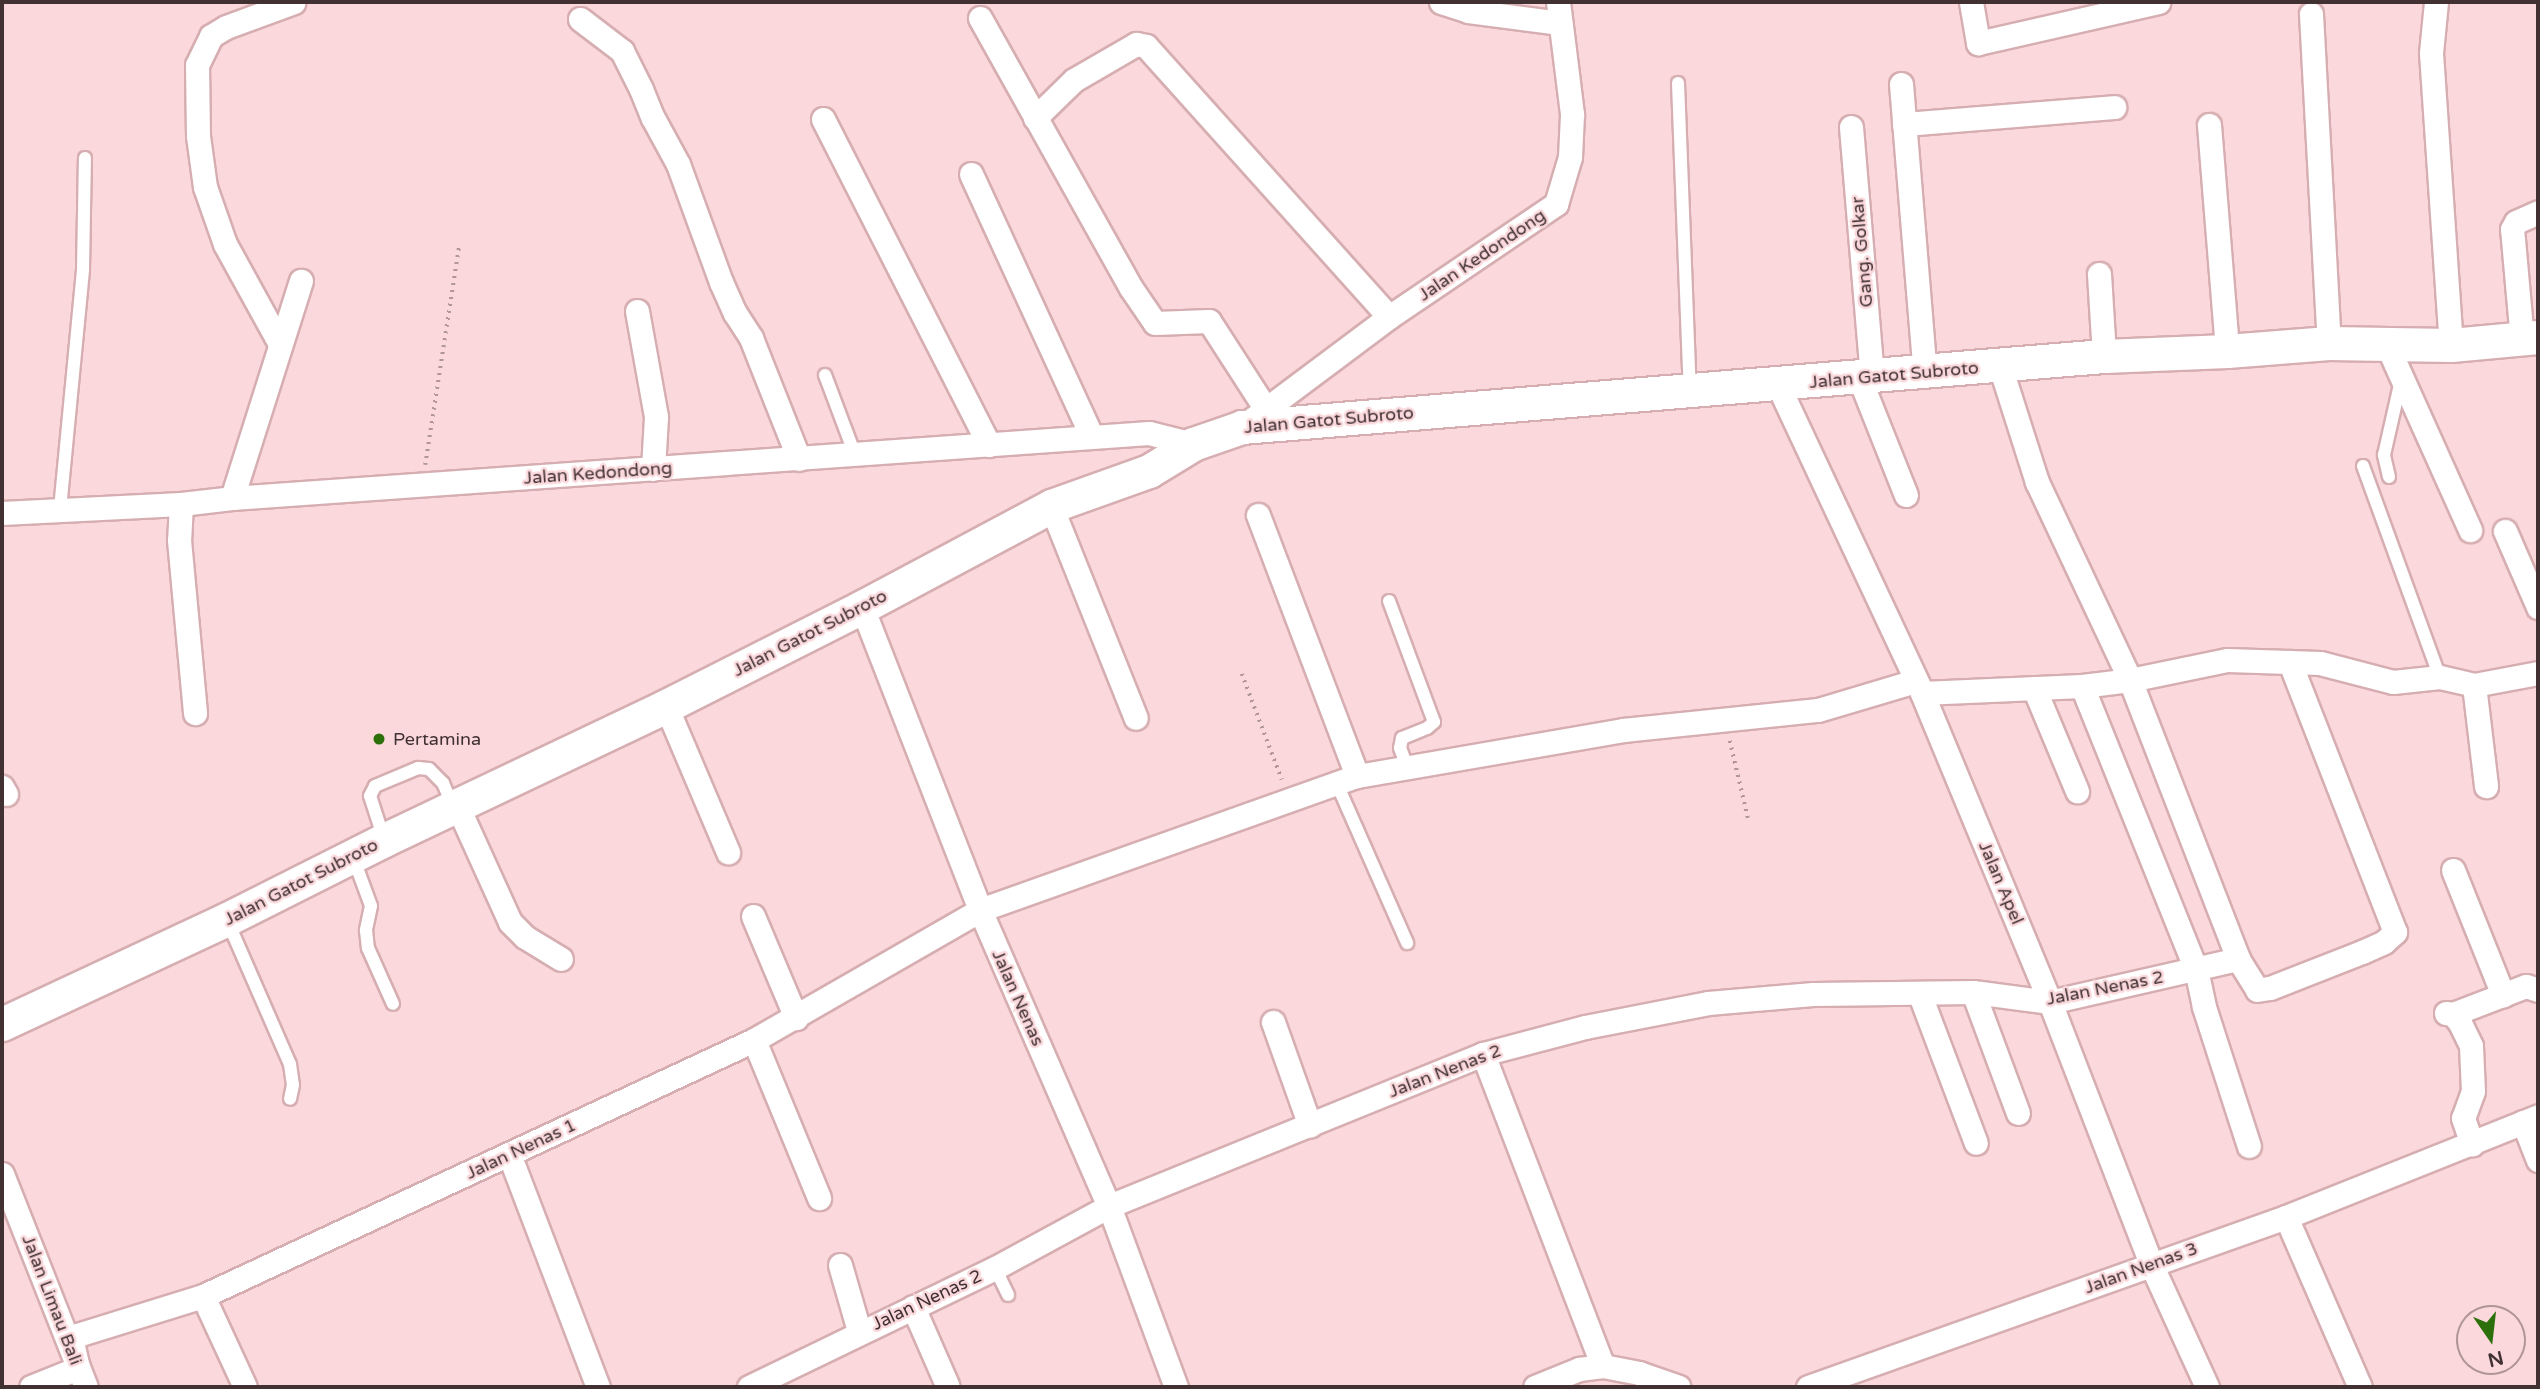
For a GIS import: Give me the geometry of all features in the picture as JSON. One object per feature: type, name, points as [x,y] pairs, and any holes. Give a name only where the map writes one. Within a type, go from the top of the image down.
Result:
[{"type":"main road","name":"Jalan Gatot Subroto","points":[[2,1024],[227,919],[384,839],[666,706],[862,607],[1051,506],[1149,471],[1193,444],[1253,417],[1778,385],[2104,356],[2227,351],[2329,343],[2387,345],[2417,342],[2451,345],[2530,339]]},
{"type":"street","points":[[280,344],[225,244],[205,187],[198,136],[197,65],[211,36],[226,27],[294,2]]},
{"type":"street","points":[[1441,2],[1468,11],[1559,12]]},
{"type":"street","points":[[1971,2],[1978,43],[2158,2]]},
{"type":"street","points":[[2436,2],[2431,53],[2451,345]]},
{"type":"street","name":"Jalan Kedondong","points":[[1253,417],[1389,317],[1556,204],[1570,157],[1572,114],[1559,12]]},
{"type":"street","points":[[2311,14],[2329,343]]},
{"type":"street","points":[[980,18],[1131,288],[1155,323],[1209,321],[1253,417]]},
{"type":"street","points":[[580,19],[622,51],[641,89],[678,164],[720,282],[734,313],[751,338],[799,459]]},
{"type":"street","points":[[1035,118],[1074,80],[1136,44],[1146,46],[1389,317]]},
{"type":"street","points":[[1901,84],[1925,373]]},
{"type":"street","points":[[1904,124],[2114,107]]},
{"type":"street","points":[[823,119],[989,445]]},
{"type":"street","points":[[2209,125],[2227,351]]},
{"type":"street","name":"Gang. Golkar","points":[[1851,127],[1866,376],[1906,495]]},
{"type":"street","points":[[971,174],[1092,437]]},
{"type":"street","points":[[2530,339],[2512,229],[2516,222],[2538,212]]},
{"type":"street","points":[[2099,274],[2104,356]]},
{"type":"street","points":[[232,498],[301,281]]},
{"type":"street","points":[[637,311],[656,417],[653,469]]},
{"type":"street","points":[[2387,345],[2401,379],[2415,401],[2470,530]]},
{"type":"street","points":[[2000,366],[2037,482],[2130,680],[2238,959],[2250,983],[2257,990],[2362,952],[2384,942],[2395,932],[2290,662]]},
{"type":"street","name":"Jalan Apel","points":[[1778,385],[1918,687],[2050,1002],[2151,1264],[2207,1387]]},
{"type":"street","name":"Jalan Kedondong","points":[[2,513],[181,504],[232,498],[1149,433],[1193,444]]},
{"type":"street","points":[[181,504],[179,540],[195,713]]},
{"type":"street","points":[[1051,506],[1136,718]]},
{"type":"street","points":[[1258,515],[1347,780]]},
{"type":"street","points":[[2505,531],[2538,607]]},
{"type":"street","name":"Jalan Nenas","points":[[862,607],[980,911],[1109,1206],[1176,1387]]},
{"type":"street","name":"Jalan Nenas 1","points":[[82,1378],[73,1347],[74,1336],[203,1296],[754,1040],[980,911],[1347,780],[1407,766],[1623,730],[1818,710],[1918,687],[2081,686],[2130,680],[2227,660],[2320,663],[2393,682],[2440,677],[2474,685]]},
{"type":"street","points":[[2486,786],[2474,685],[2538,673]]},
{"type":"street","points":[[2081,686],[2196,969],[2204,1007],[2249,1146]]},
{"type":"street","points":[[2034,688],[2077,790]]},
{"type":"street","points":[[666,706],[728,852]]},
{"type":"street","points":[[455,806],[510,922],[525,937],[561,959]]},
{"type":"street","points":[[2453,870],[2503,995]]},
{"type":"street","points":[[753,916],[796,1018]]},
{"type":"street","name":"Jalan Nenas 2","points":[[750,1387],[844,1342],[859,1331],[995,1268],[1109,1206],[1483,1054],[1585,1027],[1708,1003],[1813,994],[1920,995],[1973,992],[2050,1002],[2238,959]]},
{"type":"street","points":[[2472,1143],[2463,1118],[2473,1091],[2471,1046],[2449,1014],[2530,985],[2538,990]]},
{"type":"street","points":[[1973,992],[2018,1112]]},
{"type":"street","points":[[1920,995],[1976,1143]]},
{"type":"street","points":[[1273,1022],[1310,1126]]},
{"type":"street","points":[[754,1040],[819,1198]]},
{"type":"street","points":[[1483,1054],[1603,1366]]},
{"type":"street","points":[[2531,1119],[2538,1160]]},
{"type":"street","name":"Jalan Nenas 3","points":[[1808,1387],[2286,1217],[2531,1119]]},
{"type":"street","points":[[509,1154],[598,1387]]},
{"type":"street","name":"Jalan Limau Bali","points":[[2,1174],[82,1378]]},
{"type":"street","points":[[2286,1217],[2360,1387]]},
{"type":"street","points":[[840,1265],[859,1331]]},
{"type":"street","points":[[203,1296],[246,1387]]},
{"type":"street","points":[[913,1307],[948,1387]]},
{"type":"street","points":[[1535,1387],[1579,1369],[1603,1366],[1639,1373],[1679,1387]]},
{"type":"street","points":[[31,1387],[82,1378]]},
{"type":"lane","points":[[1678,83],[1690,391]]},
{"type":"lane","points":[[60,509],[83,269],[85,158]]},
{"type":"lane","points":[[825,375],[855,455]]},
{"type":"lane","points":[[2389,477],[2384,455],[2394,398],[2401,379]]},
{"type":"lane","points":[[2363,466],[2440,677]]},
{"type":"lane","points":[[1389,601],[1434,722],[1427,728],[1402,738],[1400,748],[1407,766]]},
{"type":"lane","points":[[384,839],[370,796],[375,786],[418,768],[429,769],[443,783],[455,806]]},
{"type":"lane","points":[[1347,780],[1407,943]]},
{"type":"lane","points":[[352,856],[371,906],[366,930],[368,948],[393,1004]]},
{"type":"lane","points":[[227,919],[290,1065],[293,1085],[290,1099]]},
{"type":"lane","points":[[995,1268],[1008,1296]]},
{"type":"path","points":[[422,485],[459,245]]},
{"type":"path","points":[[1242,674],[1290,802]]},
{"type":"path","points":[[1726,721],[1749,822]]},
{"type":"place","name":"Pertamina","points":[[379,739]]}]
